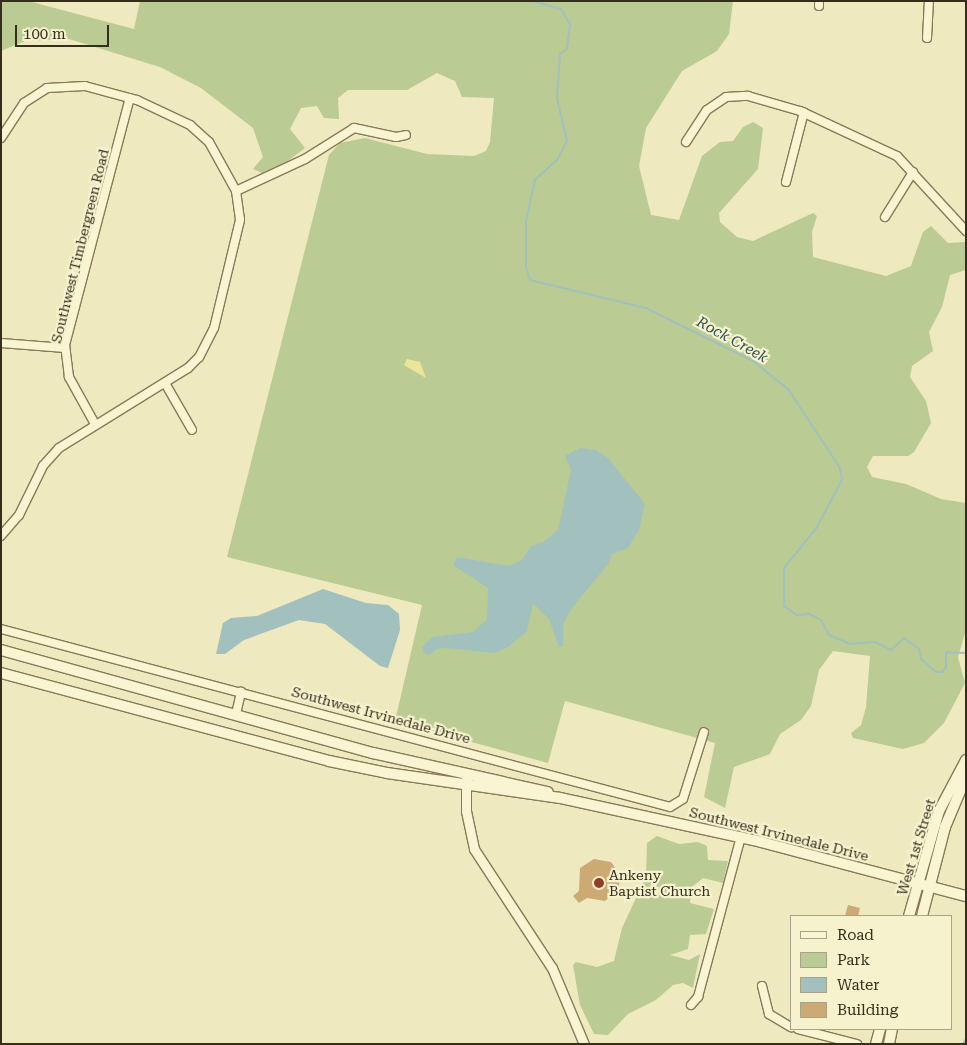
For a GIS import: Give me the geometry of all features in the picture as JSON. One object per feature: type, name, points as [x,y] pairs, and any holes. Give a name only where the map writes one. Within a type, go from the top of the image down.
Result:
[{"type":"main road","name":"Southwest Irvinedale Drive","points":[[1,650],[236,714],[373,754],[466,772],[542,790],[560,798]]},
{"type":"main road","name":"Southwest Irvinedale Drive","points":[[1,673],[329,761],[560,798],[741,837],[966,896]]},
{"type":"main road","name":"West 1st Street","points":[[909,915],[939,810],[966,760]]},
{"type":"main road","name":"West 1st Street","points":[[922,915],[945,827],[966,778]]},
{"type":"main road","points":[[876,1044],[880,1030]]},
{"type":"main road","points":[[888,1044],[892,1030]]},
{"type":"street","points":[[927,38],[930,1]]},
{"type":"street","points":[[1,138],[24,103],[47,88],[73,85],[130,98],[169,113],[201,134],[217,151],[236,191],[240,213],[238,234],[211,337],[188,368],[95,424],[51,457],[19,515],[1,536]]},
{"type":"street","points":[[686,142],[707,110],[726,97],[748,96],[804,112],[887,149],[914,172],[966,231]]},
{"type":"street","name":"Southwest Timbergreen Road","points":[[95,424],[69,377],[65,348],[130,98]]},
{"type":"street","points":[[786,182],[804,112]]},
{"type":"street","points":[[236,191],[305,159],[354,128],[396,137],[406,135]]},
{"type":"street","points":[[885,217],[914,172]]},
{"type":"street","points":[[1,343],[65,348]]},
{"type":"street","points":[[164,383],[192,430]]},
{"type":"street","name":"Southwest Irvinedale Drive","points":[[1,629],[670,807],[683,799],[704,732]]},
{"type":"street","points":[[236,714],[241,692]]},
{"type":"street","points":[[466,772],[467,820],[474,849],[552,968],[584,1044]]},
{"type":"street","points":[[691,1005],[698,997],[741,837]]},
{"type":"street","points":[[762,986],[769,1014],[790,1026]]},
{"type":"street","points":[[802,1030],[857,1044]]},
{"type":"green space","points":[[1,1],[28,1],[134,29],[140,1],[733,1],[729,34],[717,51],[682,71],[646,128],[639,166],[651,215],[679,220],[702,156],[720,142],[733,141],[743,127],[753,122],[763,128],[758,169],[719,213],[720,222],[737,237],[753,241],[813,213],[817,216],[812,232],[813,257],[886,276],[911,266],[923,232],[931,226],[948,243],[966,242],[966,270],[950,275],[942,307],[929,332],[933,351],[912,366],[910,377],[926,401],[931,423],[914,452],[908,456],[873,456],[867,467],[872,477],[906,484],[941,499],[966,503],[966,630],[958,657],[965,683],[944,723],[924,743],[903,749],[853,738],[851,733],[861,725],[866,707],[870,656],[833,651],[819,670],[811,706],[801,720],[780,734],[770,754],[734,767],[725,808],[704,797],[715,743],[565,701],[548,763],[395,721],[422,605],[227,557],[329,155],[340,143],[365,138],[427,154],[474,156],[486,151],[490,142],[494,98],[462,97],[455,81],[437,73],[407,90],[348,90],[338,98],[339,119],[324,118],[317,106],[301,108],[290,129],[305,148],[285,163],[262,173],[253,169],[263,157],[253,128],[201,88],[160,67],[69,39],[25,41],[1,51]]},
{"type":"green space","points":[[657,836],[679,844],[698,842],[707,846],[708,860],[728,861],[723,883],[703,878],[692,887],[690,903],[714,909],[706,934],[690,935],[688,949],[670,955],[689,960],[700,954],[693,988],[683,983],[673,985],[656,1000],[628,1014],[608,1035],[594,1034],[580,1005],[573,965],[576,962],[597,967],[614,961],[622,928],[646,877],[647,843]]},
{"type":"sand","points":[[407,359],[420,362],[426,378],[404,365]]},
{"type":"water","points":[[580,448],[596,450],[608,458],[645,504],[639,530],[628,548],[612,554],[609,563],[572,608],[563,624],[563,646],[559,647],[549,619],[533,603],[527,631],[508,647],[494,653],[445,648],[436,649],[430,655],[424,653],[422,647],[432,637],[473,632],[487,619],[488,588],[453,565],[457,557],[509,566],[522,560],[531,546],[543,542],[558,530],[571,470],[565,456]]},
{"type":"water","points":[[323,589],[366,603],[388,605],[399,614],[400,630],[388,668],[380,666],[325,624],[299,620],[244,640],[225,654],[216,654],[223,623],[231,618],[257,616]]},
{"type":"building","name":"Ankeny Baptist Church","points":[[594,859],[611,862],[621,876],[618,890],[605,901],[587,898],[579,903],[573,896],[579,891],[580,868]]},
{"type":"building","points":[[848,905],[860,908],[858,915],[845,915]]},
{"type":"waterway","name":"Rock Creek","points":[[509,1],[515,1]]},
{"type":"waterway","name":"Rock Creek","points":[[533,1],[561,9],[570,24],[567,49],[560,54],[557,99],[567,141],[558,159],[535,180],[526,221],[526,267],[530,280],[646,308],[753,361],[788,389],[840,468],[842,480],[817,527],[784,568],[784,606],[797,615],[809,614],[821,620],[829,635],[850,644],[875,642],[891,650],[904,638],[919,649],[921,659],[936,672],[942,672],[946,667],[946,652],[966,653]]},
{"type":"waterway","points":[[963,1044],[966,1039]]},
{"type":"place","name":"Ankeny Baptist Church","points":[[599,883]]}]
